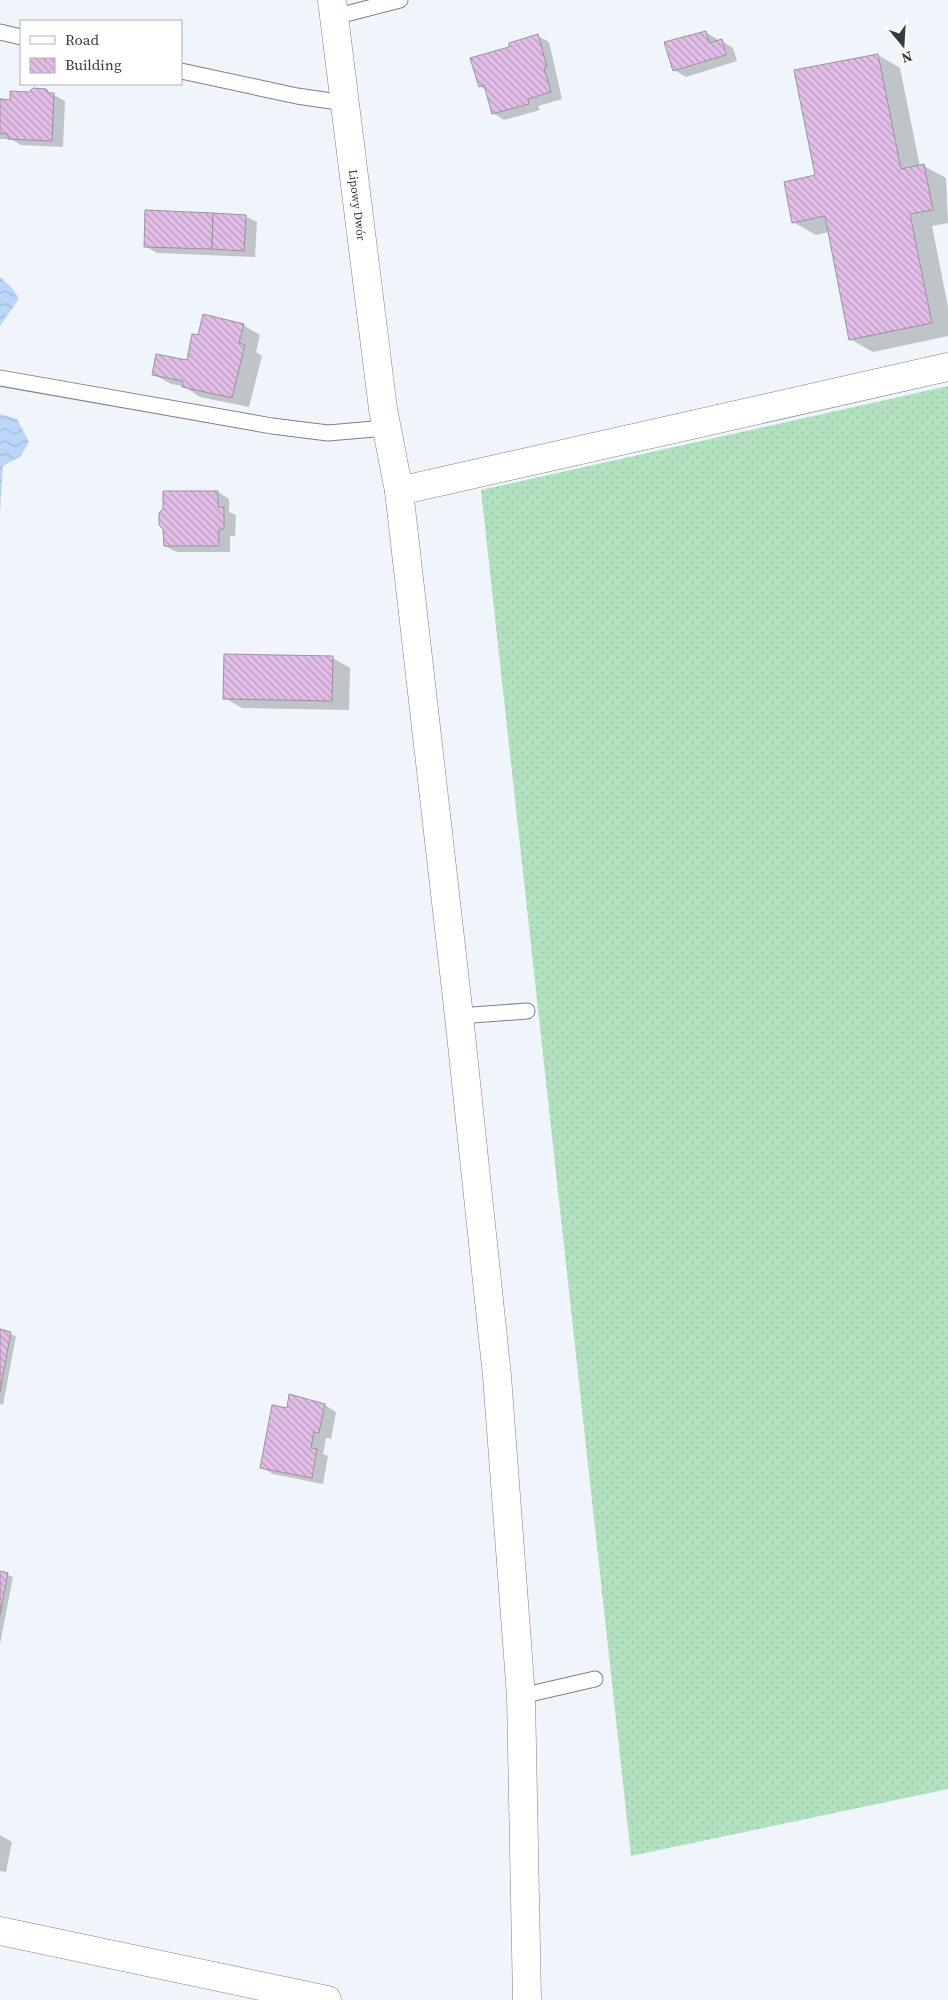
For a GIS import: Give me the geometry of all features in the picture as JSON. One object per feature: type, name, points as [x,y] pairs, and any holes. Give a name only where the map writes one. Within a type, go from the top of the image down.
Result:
[{"type":"street","name":"Lipowy Dwór","points":[[333,8],[384,418],[399,492],[459,1016],[497,1376],[521,1696],[527,2000]]},
{"type":"street","points":[[399,492],[948,367]]},
{"type":"street","points":[[0,1931],[327,2000]]},
{"type":"lane","points":[[333,8],[400,0]]},
{"type":"lane","points":[[0,32],[20,37]]},
{"type":"lane","points":[[182,71],[298,96],[344,103]]},
{"type":"lane","points":[[0,378],[272,426],[328,433],[384,418]]},
{"type":"lane","points":[[459,1016],[527,1011]]},
{"type":"lane","points":[[521,1696],[595,1679]]},
{"type":"green space","points":[[948,386],[948,1789],[631,1856],[481,490]]},
{"type":"water","points":[[0,277],[12,288],[19,299],[0,326]]},
{"type":"water","points":[[0,414],[17,419],[29,442],[21,456],[3,466],[0,513]]},
{"type":"building","points":[[706,31],[709,43],[722,39],[726,55],[673,71],[664,42]]},
{"type":"building","points":[[538,34],[547,67],[544,68],[551,92],[528,99],[529,104],[492,114],[484,85],[479,87],[470,58],[509,47],[509,43]]},
{"type":"building","points":[[878,54],[901,169],[924,164],[933,210],[910,214],[932,323],[849,340],[825,216],[792,223],[784,182],[815,175],[794,70]]},
{"type":"building","points":[[33,88],[46,89],[49,93],[54,93],[52,141],[8,139],[8,134],[0,133],[0,99],[10,100],[10,91],[29,92]]},
{"type":"building","points":[[145,210],[213,213],[212,249],[144,247]]},
{"type":"building","points":[[213,213],[246,215],[244,251],[212,249]]},
{"type":"building","points":[[203,314],[244,324],[239,343],[245,345],[232,398],[182,387],[183,381],[152,375],[156,354],[187,360],[192,334],[198,335]]},
{"type":"building","points":[[163,491],[218,491],[218,507],[224,507],[224,529],[219,530],[219,546],[164,546],[163,529],[159,525],[159,513],[163,509]]},
{"type":"building","points":[[224,654],[333,656],[332,701],[223,699]]},
{"type":"building","points":[[0,1329],[11,1332],[0,1392]]},
{"type":"building","points":[[289,1394],[325,1404],[319,1433],[314,1432],[311,1448],[317,1449],[312,1478],[260,1468],[272,1405],[287,1408]]},
{"type":"building","points":[[0,1571],[8,1573],[0,1615]]}]
